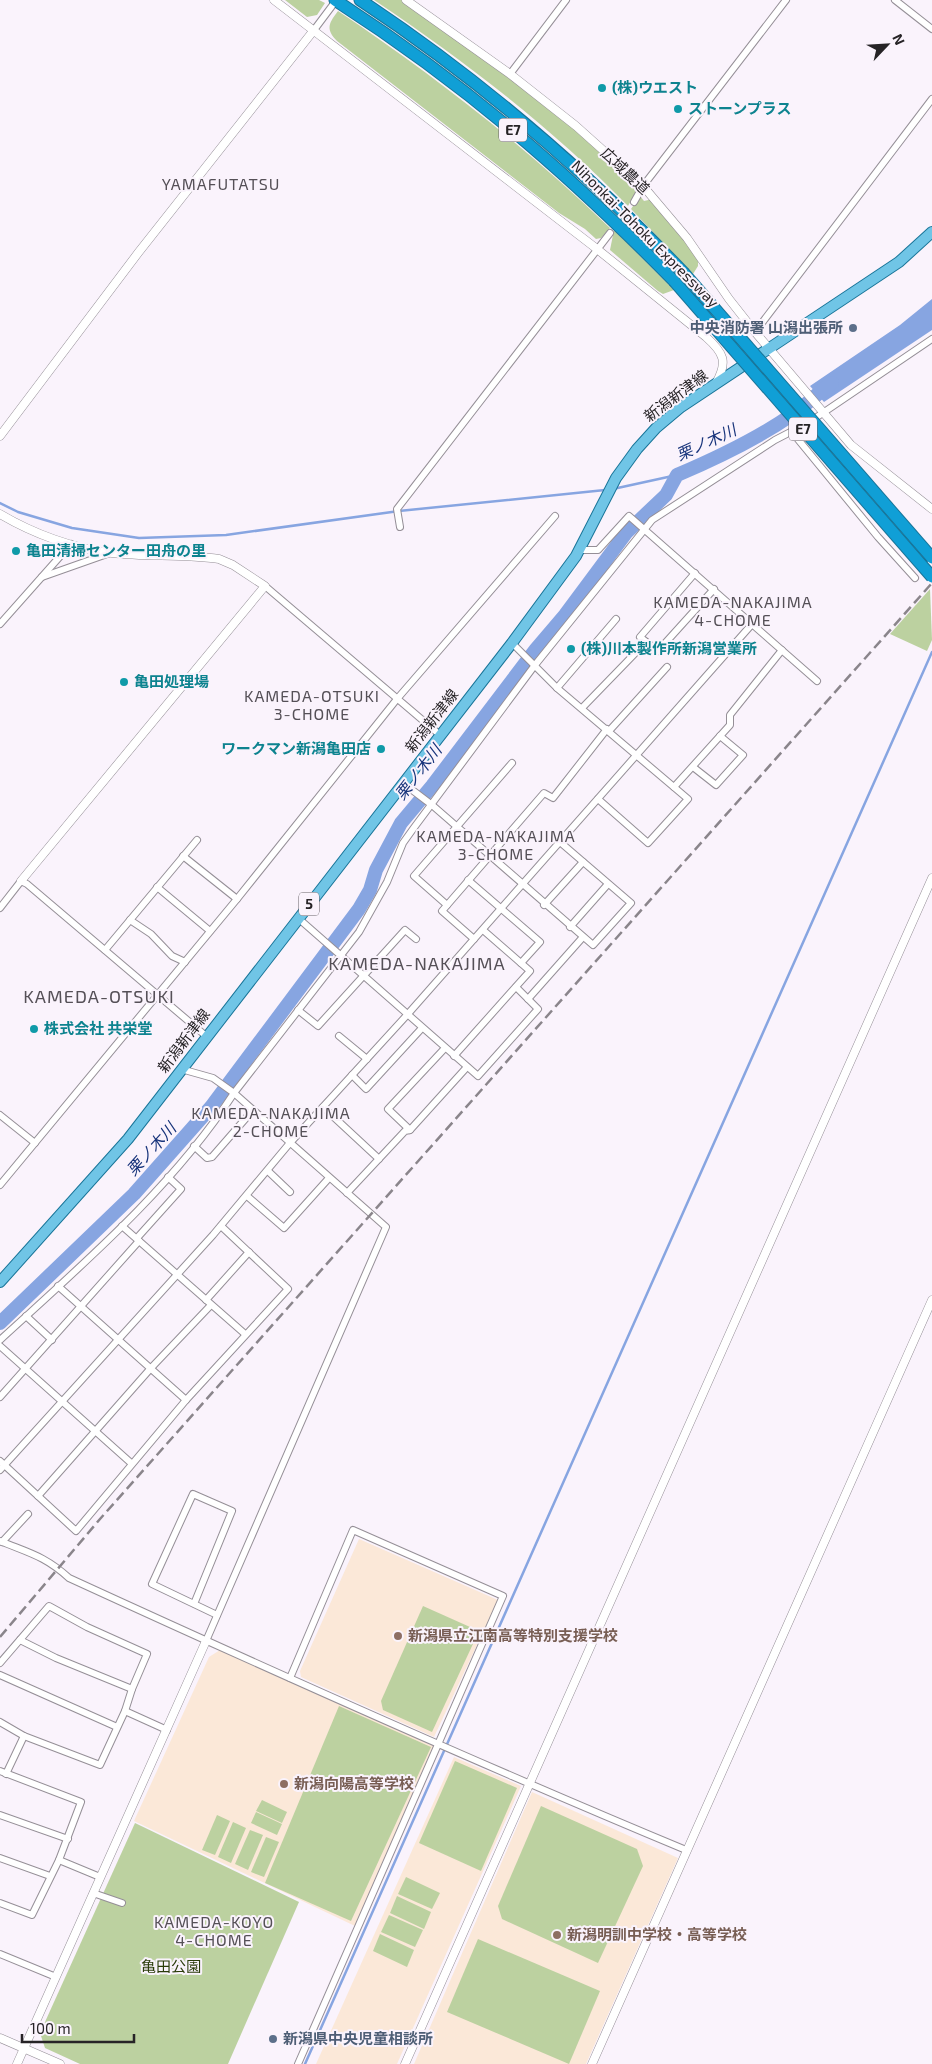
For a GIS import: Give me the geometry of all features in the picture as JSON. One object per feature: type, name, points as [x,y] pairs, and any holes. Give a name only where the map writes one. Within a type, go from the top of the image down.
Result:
[{"type":"highway","name":"Nihonkai-Tohoku Expressway","points":[[360,0],[447,60],[540,135],[587,176],[683,272],[932,558]]},
{"type":"highway","name":"Nihonkai-Tohoku Expressway","points":[[334,3],[439,71],[516,132],[579,186],[674,281],[932,577]]},
{"type":"main road","name":"新潟新津線","points":[[1,1279],[128,1138],[512,643],[579,550],[616,478],[637,449],[656,428],[681,407],[899,262],[932,232]]},
{"type":"street","points":[[274,0],[597,249],[716,346],[724,359],[724,369],[715,385]]},
{"type":"street","name":"広域農道","points":[[406,0],[510,74],[576,126],[643,186],[687,238],[729,299],[755,332],[822,411]]},
{"type":"street","points":[[510,74],[566,0]]},
{"type":"street","points":[[634,202],[643,186],[786,0]]},
{"type":"street","points":[[895,0],[932,29]]},
{"type":"street","points":[[0,436],[138,253],[334,3]]},
{"type":"street","points":[[755,332],[932,100]]},
{"type":"street","points":[[400,527],[397,509],[610,233]]},
{"type":"street","points":[[0,1340],[122,1226],[168,1177],[218,1118],[234,1093],[359,932],[375,906],[403,843],[535,665],[645,528],[660,514],[775,440],[792,432],[932,339]]},
{"type":"street","points":[[822,411],[851,445],[932,509]]},
{"type":"street","points":[[792,432],[878,537],[915,578]]},
{"type":"street","points":[[0,514],[17,524],[71,544],[110,553],[219,559],[233,565],[265,586],[440,735]]},
{"type":"street","points":[[0,1186],[237,899],[397,699],[555,516]]},
{"type":"street","points":[[579,550],[598,550],[629,516],[645,528],[817,681]]},
{"type":"street","points":[[0,624],[71,544]]},
{"type":"street","points":[[41,578],[110,553]]},
{"type":"street","points":[[695,573],[640,637],[658,651],[714,589]]},
{"type":"street","points":[[0,908],[265,586]]},
{"type":"street","points":[[557,688],[616,619]]},
{"type":"street","points":[[221,1226],[288,1288],[131,1463],[76,1531],[1,1465],[62,1402],[221,1226],[289,1144],[483,930],[753,623]]},
{"type":"street","points":[[582,708],[646,642]]},
{"type":"street","points":[[512,643],[557,688],[688,799],[648,843],[598,799]]},
{"type":"street","points":[[674,788],[730,725],[730,715],[782,650]]},
{"type":"street","points":[[474,939],[442,911],[544,792],[553,798],[608,730],[667,667]]},
{"type":"street","points":[[693,767],[716,785],[738,761],[743,755],[720,736]]},
{"type":"street","points":[[447,905],[414,876],[512,763]]},
{"type":"street","points":[[403,783],[432,805],[592,946],[631,903],[560,842]]},
{"type":"street","points":[[105,950],[197,840]]},
{"type":"street","points":[[184,856],[237,899]]},
{"type":"street","points":[[544,905],[583,862]]},
{"type":"street","points":[[405,2064],[932,878]]},
{"type":"street","points":[[468,880],[540,942],[521,963]]},
{"type":"street","points":[[21,881],[206,1036]]},
{"type":"street","points":[[570,927],[608,884]]},
{"type":"street","points":[[157,887],[210,931]]},
{"type":"street","points":[[298,918],[478,1076],[538,1009],[516,988]]},
{"type":"street","points":[[130,920],[152,934],[172,956],[184,962]]},
{"type":"street","points":[[298,1010],[318,1026],[405,930],[416,939]]},
{"type":"street","points":[[454,1056],[530,971],[483,930]]},
{"type":"street","points":[[528,999],[583,937]]},
{"type":"street","points":[[352,1075],[366,1089],[422,1028]]},
{"type":"street","points":[[339,1036],[366,1059]]},
{"type":"street","points":[[410,1130],[388,1109],[445,1048]]},
{"type":"street","points":[[346,1193],[405,1131],[410,1130],[466,1067]]},
{"type":"street","points":[[17,2064],[167,1730],[386,1227],[289,1144],[234,1093],[212,1078],[181,1069]]},
{"type":"street","points":[[323,1107],[380,1159]]},
{"type":"street","points":[[194,1146],[207,1158],[212,1157],[253,1110]]},
{"type":"street","points":[[0,1115],[35,1143]]},
{"type":"street","points":[[268,1171],[290,1192]]},
{"type":"street","points":[[0,1397],[52,1340],[181,1189],[168,1177]]},
{"type":"street","points":[[247,1196],[284,1228],[328,1178]]},
{"type":"street","points":[[122,1226],[245,1334]]},
{"type":"street","points":[[206,1300],[249,1252]]},
{"type":"street","points":[[58,1286],[186,1400]]},
{"type":"street","points":[[592,2064],[932,1300]]},
{"type":"street","points":[[38,1496],[151,1368],[212,1305]]},
{"type":"street","points":[[26,1316],[52,1340]]},
{"type":"street","points":[[0,1346],[131,1463]]},
{"type":"street","points":[[194,1604],[232,1511],[193,1494],[152,1584],[194,1604],[218,1614]]},
{"type":"street","points":[[28,1514],[1,1541],[32,1552],[55,1565],[69,1578],[438,1745],[686,1850]]},
{"type":"street","points":[[290,1678],[352,1530],[503,1596],[298,2064]]},
{"type":"street","points":[[0,1663],[49,1606],[87,1627],[148,1654],[100,1765],[24,1736],[0,1722]]},
{"type":"street","points":[[20,1640],[56,1658],[132,1689]]},
{"type":"street","points":[[0,1675],[117,1727]]},
{"type":"street","points":[[125,1710],[167,1730]]},
{"type":"street","points":[[0,1903],[32,1915],[59,1860],[81,1802],[3,1772],[24,1736]]},
{"type":"street","points":[[0,1815],[68,1839]]},
{"type":"street","points":[[0,1858],[50,1876]]},
{"type":"street","points":[[59,1860],[100,1877]]},
{"type":"street","points":[[93,1893],[122,1903]]},
{"type":"street","points":[[0,1954],[56,1977]]},
{"type":"street","points":[[0,2038],[60,2064]]},
{"type":"shaded area","name":"新潟県立江南高等特別支援学校","points":[[359,1539],[498,1600],[434,1737],[301,1677],[300,1671]]},
{"type":"shaded area","name":"新潟向陽高等学校","points":[[220,1650],[434,1746],[355,1926],[134,1821],[209,1657]]},
{"type":"shaded area","points":[[454,1757],[521,1786],[397,2064],[316,2064]]},
{"type":"shaded area","name":"新潟明訓中学校・高等学校","points":[[532,1792],[678,1858],[586,2064],[414,2064]]},
{"type":"green space","points":[[285,0],[319,0],[325,3],[317,15],[307,17]]},
{"type":"green space","points":[[374,0],[402,0],[553,110],[577,132],[619,165],[633,180],[638,188],[628,206],[569,149],[507,97],[474,71]]},
{"type":"green space","points":[[338,11],[445,87],[513,141],[610,228],[601,238],[596,239],[585,229],[559,213],[337,41],[331,33],[330,26],[332,19]]},
{"type":"green space","points":[[640,196],[644,201],[653,199],[671,220],[698,259],[698,266],[693,274],[631,209]]},
{"type":"green space","points":[[614,230],[674,290],[663,294],[658,291],[610,250]]},
{"type":"green space","points":[[930,589],[932,640],[927,651],[890,634]]},
{"type":"green space","points":[[423,1606],[479,1631],[432,1732],[383,1710],[381,1701]]},
{"type":"green space","points":[[339,1706],[431,1747],[351,1921],[265,1883]]},
{"type":"green space","points":[[455,1761],[517,1788],[481,1871],[419,1843]]},
{"type":"green space","points":[[262,1800],[287,1812],[282,1823],[256,1811]]},
{"type":"green space","points":[[541,1806],[637,1849],[643,1866],[598,1963],[502,1919],[498,1906]]},
{"type":"green space","points":[[256,1812],[282,1824],[277,1835],[251,1823]]},
{"type":"green space","points":[[217,1815],[230,1821],[215,1855],[202,1850]]},
{"type":"green space","points":[[233,1822],[246,1828],[231,1863],[218,1857]]},
{"type":"green space","name":"亀田公園","points":[[135,1823],[299,1902],[228,2064],[80,2064],[45,2048],[40,2033]]},
{"type":"green space","points":[[250,1830],[263,1835],[248,1870],[235,1864]]},
{"type":"green space","points":[[266,1837],[279,1842],[264,1877],[251,1872]]},
{"type":"green space","points":[[406,1877],[440,1893],[432,1909],[398,1894]]},
{"type":"green space","points":[[397,1896],[431,1912],[424,1929],[390,1913]]},
{"type":"green space","points":[[389,1915],[423,1930],[415,1947],[381,1932]]},
{"type":"green space","points":[[380,1934],[414,1950],[407,1967],[373,1951]]},
{"type":"green space","points":[[478,1939],[600,1991],[569,2064],[447,2012]]},
{"type":"water","points":[[932,299],[932,330],[824,402],[810,386],[900,325]]},
{"type":"waterway","name":"栗ノ木川","points":[[0,1323],[134,1194],[211,1107],[359,909],[370,890],[376,870],[401,823],[432,786],[536,649],[565,615],[626,533],[666,495],[677,475],[722,455],[765,432],[798,410],[832,383]]},
{"type":"waterway","points":[[613,489],[677,475]]},
{"type":"waterway","points":[[0,503],[18,512],[72,528],[139,538],[226,535],[399,511],[605,490]]},
{"type":"waterway","points":[[305,2064],[932,652]]},
{"type":"railway","points":[[0,1637],[100,1519],[932,583]]},
{"type":"place","name":"(株)ウエスト","points":[[602,88]]},
{"type":"place","name":"ストーンプラス","points":[[678,109]]},
{"type":"place","name":"中央消防署 山潟出張所","points":[[853,328]]},
{"type":"place","name":"亀田清掃センター田舟の里","points":[[16,551]]},
{"type":"place","name":"(株)川本製作所新潟営業所","points":[[571,649]]},
{"type":"place","name":"亀田処理場","points":[[124,682]]},
{"type":"place","name":"ワークマン新潟亀田店","points":[[381,749]]},
{"type":"place","name":"株式会社 共栄堂","points":[[34,1029]]},
{"type":"place","name":"新潟県立江南高等特別支援学校","points":[[398,1636]]},
{"type":"place","name":"新潟向陽高等学校","points":[[284,1784]]},
{"type":"place","name":"新潟明訓中学校・高等学校","points":[[557,1935]]},
{"type":"place","name":"新潟県中央児童相談所","points":[[273,2039]]},
{"type":"district","name":"YAMAFUTATSU","points":[[221,184]]},
{"type":"district","name":"KAMEDA-NAKAJIMA 4-CHOME","points":[[733,611]]},
{"type":"district","name":"KAMEDA-OTSUKI 3-CHOME","points":[[312,705]]},
{"type":"district","name":"KAMEDA-NAKAJIMA 3-CHOME","points":[[496,845]]},
{"type":"district","name":"KAMEDA-NAKAJIMA","points":[[417,964]]},
{"type":"district","name":"KAMEDA-OTSUKI","points":[[99,997]]},
{"type":"district","name":"KAMEDA-NAKAJIMA 2-CHOME","points":[[271,1122]]},
{"type":"district","name":"KAMEDA-KOYO 4-CHOME","points":[[214,1931]]}]
